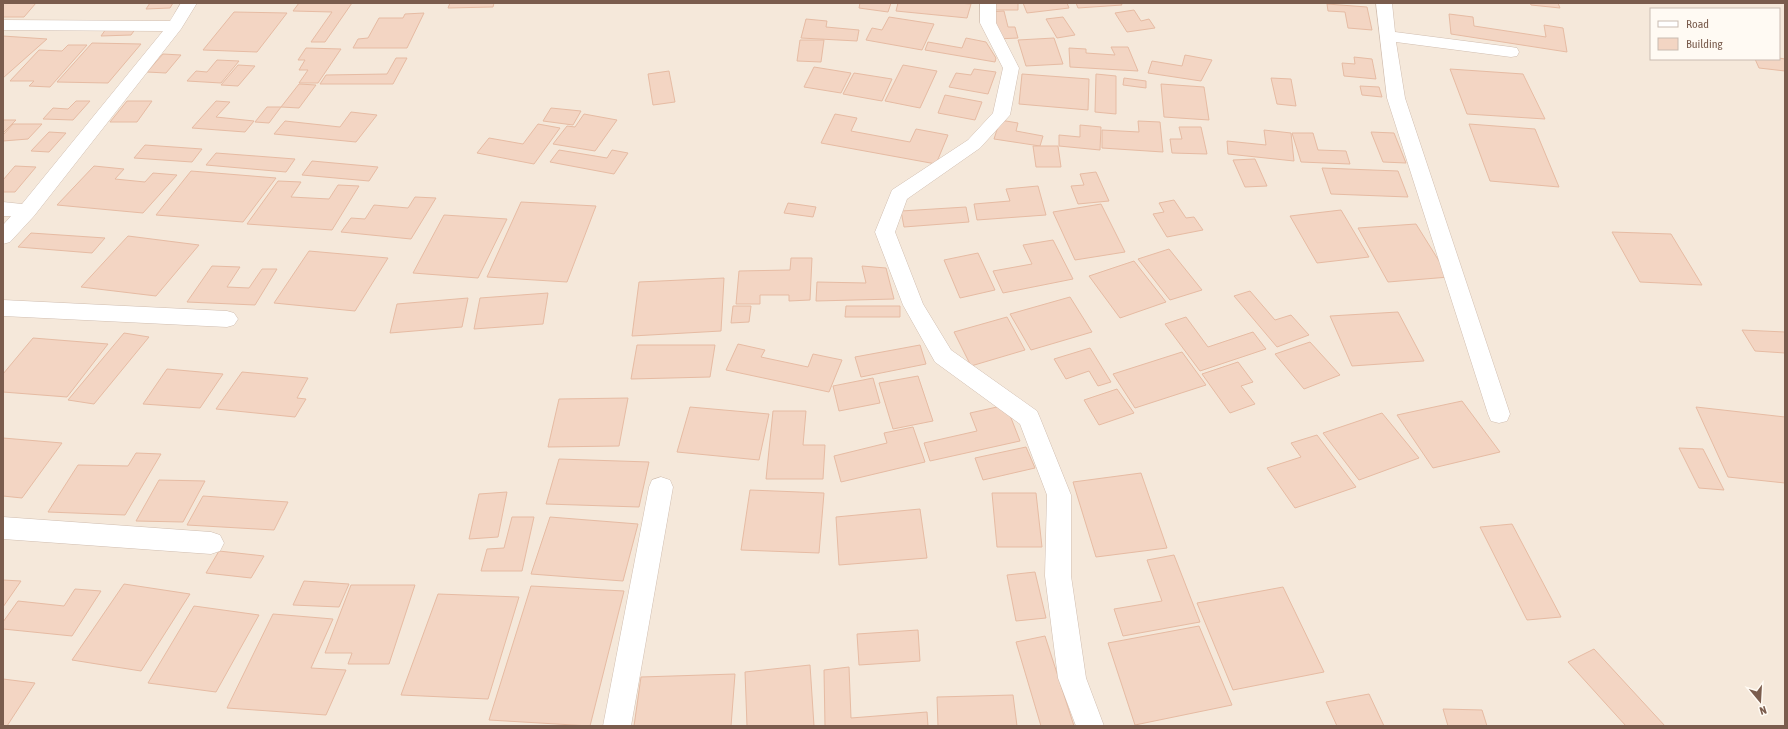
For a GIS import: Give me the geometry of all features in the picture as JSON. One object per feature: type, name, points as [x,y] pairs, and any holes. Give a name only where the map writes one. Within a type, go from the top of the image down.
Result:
[{"type":"street","points":[[3,237],[26,211],[175,26],[189,3]]},
{"type":"street","points":[[988,3],[988,23],[1012,68],[1001,115],[974,144],[899,195],[885,232],[913,305],[943,356],[1029,418],[1059,495],[1058,576],[1072,678],[1090,726]]},
{"type":"street","points":[[1384,3],[1386,36],[1396,98],[1499,414]]},
{"type":"street","points":[[3,26],[175,26]]},
{"type":"street","points":[[1386,36],[1511,52]]},
{"type":"street","points":[[3,209],[26,211]]},
{"type":"street","points":[[3,308],[226,318]]},
{"type":"street","points":[[618,726],[661,487]]},
{"type":"street","points":[[3,528],[211,543]]},
{"type":"shaded area","points":[[3,3],[1785,3],[1785,726],[3,726]]},
{"type":"building","points":[[3,3],[36,3],[24,17],[3,17]]},
{"type":"building","points":[[150,3],[173,3],[170,8],[146,9]]},
{"type":"building","points":[[299,3],[352,3],[325,42],[311,42],[332,12],[293,11]]},
{"type":"building","points":[[450,3],[494,3],[493,7],[448,8]]},
{"type":"building","points":[[860,3],[891,3],[888,12],[859,8]]},
{"type":"building","points":[[898,3],[971,4],[967,18],[896,11]]},
{"type":"building","points":[[992,3],[1018,3],[1018,10],[990,10]]},
{"type":"building","points":[[1023,3],[1067,3],[1069,8],[1027,13]]},
{"type":"building","points":[[1076,3],[1121,3],[1122,5],[1078,8]]},
{"type":"building","points":[[1530,3],[1558,3],[1560,8],[1531,5]]},
{"type":"building","points":[[1327,4],[1367,7],[1372,30],[1348,28],[1345,12],[1328,11]]},
{"type":"building","points":[[1134,10],[1141,21],[1149,19],[1155,28],[1127,32],[1115,13]]},
{"type":"building","points":[[1004,11],[1008,27],[1015,27],[1018,38],[997,39],[989,12]]},
{"type":"building","points":[[234,12],[287,13],[257,52],[203,50]]},
{"type":"building","points":[[424,13],[407,48],[353,48],[358,39],[368,38],[379,18],[403,18],[405,14]]},
{"type":"building","points":[[1449,14],[1473,17],[1474,26],[1546,37],[1544,25],[1563,28],[1567,52],[1451,34]]},
{"type":"building","points":[[889,17],[934,24],[922,50],[866,40],[872,28],[882,30]]},
{"type":"building","points":[[1063,17],[1075,35],[1057,38],[1046,19]]},
{"type":"building","points":[[806,19],[827,21],[826,27],[859,30],[857,41],[801,38]]},
{"type":"building","points":[[136,28],[131,35],[101,36],[106,29]]},
{"type":"building","points":[[3,36],[47,39],[3,78]]},
{"type":"building","points":[[966,38],[986,42],[996,58],[995,62],[925,50],[928,42],[962,48]]},
{"type":"building","points":[[1054,38],[1063,64],[1026,66],[1018,40]]},
{"type":"building","points":[[800,40],[824,40],[821,62],[797,61]]},
{"type":"building","points":[[92,43],[141,44],[108,83],[57,82]]},
{"type":"building","points":[[68,45],[87,45],[50,87],[29,86],[34,81],[10,81],[39,50],[62,51]]},
{"type":"building","points":[[1111,47],[1128,47],[1138,71],[1070,67],[1069,48],[1086,49],[1086,53],[1115,55]]},
{"type":"building","points":[[306,48],[341,49],[318,83],[299,83],[308,70],[299,70],[305,60],[298,60]]},
{"type":"building","points":[[163,54],[181,55],[166,73],[147,72]]},
{"type":"building","points":[[1185,55],[1212,60],[1201,81],[1148,73],[1152,61],[1182,66]]},
{"type":"building","points":[[1354,57],[1372,59],[1376,79],[1344,76],[1342,63],[1355,64]]},
{"type":"building","points":[[396,58],[407,58],[393,84],[320,84],[326,75],[387,74]]},
{"type":"building","points":[[1785,59],[1785,71],[1759,68],[1755,60]]},
{"type":"building","points":[[217,60],[239,61],[221,83],[187,81],[196,71],[207,72]]},
{"type":"building","points":[[238,65],[255,66],[238,86],[221,85]]},
{"type":"building","points":[[903,65],[937,71],[920,108],[885,101]]},
{"type":"building","points":[[814,67],[851,73],[841,93],[804,87]]},
{"type":"building","points":[[974,69],[996,72],[988,94],[949,87],[956,73],[971,75]]},
{"type":"building","points":[[1450,69],[1523,74],[1545,119],[1467,114]]},
{"type":"building","points":[[669,71],[675,102],[653,105],[648,74]]},
{"type":"building","points":[[854,73],[892,79],[882,101],[843,94]]},
{"type":"building","points":[[1022,74],[1089,79],[1088,110],[1019,104]]},
{"type":"building","points":[[1096,74],[1116,76],[1116,114],[1095,112]]},
{"type":"building","points":[[1124,78],[1146,81],[1146,88],[1123,85]]},
{"type":"building","points":[[1271,78],[1291,79],[1296,106],[1277,104]]},
{"type":"building","points":[[299,84],[316,85],[299,108],[281,107]]},
{"type":"building","points":[[1161,84],[1204,87],[1209,120],[1164,117]]},
{"type":"building","points":[[1360,86],[1379,87],[1382,97],[1362,95]]},
{"type":"building","points":[[945,95],[982,102],[975,120],[938,113]]},
{"type":"building","points":[[76,101],[90,101],[73,120],[43,119],[53,108],[68,109]]},
{"type":"building","points":[[127,101],[152,101],[137,122],[110,122]]},
{"type":"building","points":[[216,101],[230,102],[216,117],[254,121],[245,132],[192,128]]},
{"type":"building","points":[[267,107],[281,107],[269,123],[255,122]]},
{"type":"building","points":[[551,108],[581,111],[573,125],[543,121]]},
{"type":"building","points":[[351,112],[377,115],[356,142],[274,134],[285,121],[340,127]]},
{"type":"building","points":[[584,114],[617,120],[595,151],[553,144],[567,126],[575,127]]},
{"type":"building","points":[[835,114],[857,118],[851,131],[910,142],[916,129],[948,135],[936,164],[821,143]]},
{"type":"building","points":[[3,120],[16,120],[3,133]]},
{"type":"building","points":[[1000,120],[1018,123],[1016,131],[1043,136],[1040,146],[994,139]]},
{"type":"building","points":[[1138,121],[1160,122],[1163,152],[1102,148],[1102,130],[1139,132]]},
{"type":"building","points":[[13,124],[42,124],[28,139],[3,141],[3,135]]},
{"type":"building","points":[[538,124],[560,128],[534,164],[477,153],[489,138],[523,144]]},
{"type":"building","points":[[1469,124],[1535,129],[1559,187],[1490,181]]},
{"type":"building","points":[[1080,125],[1101,127],[1100,150],[1059,146],[1059,135],[1080,137]]},
{"type":"building","points":[[1179,127],[1201,127],[1207,154],[1172,153],[1170,139],[1182,139]]},
{"type":"building","points":[[1264,130],[1291,133],[1294,161],[1228,154],[1227,141],[1266,145]]},
{"type":"building","points":[[49,132],[66,133],[49,152],[31,151]]},
{"type":"building","points":[[1371,132],[1394,133],[1406,163],[1383,162]]},
{"type":"building","points":[[1292,133],[1313,133],[1318,150],[1346,151],[1350,164],[1301,162]]},
{"type":"building","points":[[145,145],[202,149],[192,162],[134,158]]},
{"type":"building","points":[[1033,146],[1058,146],[1061,167],[1036,167]]},
{"type":"building","points":[[559,150],[607,158],[612,150],[628,153],[614,174],[550,162]]},
{"type":"building","points":[[216,153],[295,159],[286,172],[206,165]]},
{"type":"building","points":[[1255,159],[1267,186],[1245,187],[1233,160]]},
{"type":"building","points":[[312,161],[378,167],[369,181],[302,175]]},
{"type":"building","points":[[15,166],[36,167],[15,192],[3,192],[3,180]]},
{"type":"building","points":[[94,166],[124,169],[115,179],[145,182],[153,173],[177,175],[143,213],[57,205]]},
{"type":"building","points":[[1322,168],[1398,171],[1408,197],[1331,194]]},
{"type":"building","points":[[191,171],[276,178],[243,222],[156,215]]},
{"type":"building","points":[[1096,172],[1109,201],[1078,204],[1071,186],[1084,185],[1080,174]]},
{"type":"building","points":[[278,181],[301,182],[291,197],[329,199],[338,185],[359,186],[332,230],[247,224]]},
{"type":"building","points":[[1038,186],[1046,215],[977,220],[974,204],[1010,201],[1006,189]]},
{"type":"building","points":[[415,197],[436,198],[411,239],[341,232],[351,218],[365,219],[374,205],[408,208]]},
{"type":"building","points":[[1174,200],[1186,218],[1194,217],[1203,230],[1167,237],[1153,214],[1164,212],[1159,203]]},
{"type":"building","points":[[521,202],[596,206],[567,282],[487,277]]},
{"type":"building","points":[[788,203],[816,207],[813,217],[784,213]]},
{"type":"building","points":[[1101,204],[1125,252],[1075,260],[1053,212]]},
{"type":"building","points":[[966,207],[969,222],[904,227],[901,211]]},
{"type":"building","points":[[1341,210],[1369,257],[1317,263],[1290,216]]},
{"type":"building","points":[[444,215],[507,219],[478,278],[413,273]]},
{"type":"building","points":[[1416,224],[1449,277],[1388,282],[1358,228]]},
{"type":"building","points":[[1612,232],[1671,234],[1702,285],[1640,282]]},
{"type":"building","points":[[31,233],[105,238],[92,253],[18,247]]},
{"type":"building","points":[[128,236],[199,245],[156,296],[81,287]]},
{"type":"building","points":[[1053,240],[1073,279],[1003,293],[993,271],[1032,264],[1023,245]]},
{"type":"building","points":[[1169,249],[1202,290],[1170,300],[1138,259]]},
{"type":"building","points":[[309,251],[388,258],[355,311],[274,303]]},
{"type":"building","points":[[978,253],[995,290],[960,298],[944,260]]},
{"type":"building","points":[[791,258],[812,258],[810,300],[789,301],[789,295],[760,295],[760,304],[736,304],[739,271],[790,270]]},
{"type":"building","points":[[1134,261],[1166,302],[1120,318],[1089,276]]},
{"type":"building","points":[[212,266],[240,267],[227,287],[249,288],[262,269],[277,269],[255,305],[187,302]]},
{"type":"building","points":[[862,266],[886,268],[894,299],[816,301],[817,282],[866,283]]},
{"type":"building","points":[[724,278],[721,331],[632,336],[639,282]]},
{"type":"building","points":[[1250,291],[1275,320],[1291,315],[1309,335],[1277,347],[1234,296]]},
{"type":"building","points":[[548,293],[543,324],[474,329],[480,298]]},
{"type":"building","points":[[1070,297],[1092,332],[1031,350],[1010,314]]},
{"type":"building","points":[[468,298],[462,327],[390,333],[397,304]]},
{"type":"building","points":[[733,306],[751,306],[749,322],[731,323]]},
{"type":"building","points":[[846,306],[900,306],[900,317],[845,317]]},
{"type":"building","points":[[1398,312],[1424,361],[1352,366],[1330,316]]},
{"type":"building","points":[[1007,317],[1025,350],[971,366],[954,332]]},
{"type":"building","points":[[1186,317],[1208,347],[1253,332],[1266,349],[1200,371],[1165,324]]},
{"type":"building","points":[[1742,330],[1785,332],[1785,353],[1755,351]]},
{"type":"building","points":[[124,333],[149,337],[94,404],[68,400]]},
{"type":"building","points":[[33,338],[108,344],[67,397],[3,392],[3,374]]},
{"type":"building","points":[[1310,342],[1340,375],[1304,389],[1275,354]]},
{"type":"building","points":[[738,344],[765,350],[761,357],[808,367],[813,354],[842,360],[829,392],[726,370]]},
{"type":"building","points":[[637,345],[715,345],[710,377],[631,379]]},
{"type":"building","points":[[920,345],[926,364],[861,377],[855,357]]},
{"type":"building","points":[[1090,348],[1111,382],[1098,386],[1089,371],[1066,379],[1054,359]]},
{"type":"building","points":[[1182,352],[1206,385],[1135,408],[1113,374]]},
{"type":"building","points":[[1238,362],[1253,382],[1241,386],[1255,404],[1230,413],[1202,374]]},
{"type":"building","points":[[167,369],[223,374],[200,408],[143,404]]},
{"type":"building","points":[[242,372],[308,378],[297,398],[306,399],[295,417],[216,409]]},
{"type":"building","points":[[918,376],[933,421],[893,429],[879,383]]},
{"type":"building","points":[[873,378],[880,403],[839,411],[833,386]]},
{"type":"building","points":[[1117,389],[1134,413],[1099,425],[1084,400]]},
{"type":"building","points":[[628,398],[619,446],[548,447],[559,399]]},
{"type":"building","points":[[1462,401],[1500,452],[1433,468],[1397,415]]},
{"type":"building","points":[[1006,405],[1020,441],[930,461],[924,443],[977,431],[970,413]]},
{"type":"building","points":[[690,407],[769,414],[759,460],[677,452]]},
{"type":"building","points":[[1696,407],[1785,417],[1785,483],[1728,477]]},
{"type":"building","points":[[773,411],[806,411],[803,445],[825,445],[823,479],[766,479]]},
{"type":"building","points":[[1382,413],[1419,458],[1359,480],[1323,433]]},
{"type":"building","points":[[913,427],[925,462],[841,482],[834,456],[887,443],[884,433]]},
{"type":"building","points":[[1317,435],[1356,487],[1295,508],[1267,468],[1301,457],[1291,443]]},
{"type":"building","points":[[3,438],[62,443],[22,498],[3,496]]},
{"type":"building","points":[[1026,447],[1035,468],[983,480],[975,458]]},
{"type":"building","points":[[1679,448],[1703,449],[1724,490],[1699,488]]},
{"type":"building","points":[[136,453],[161,454],[125,515],[48,512],[78,465],[128,466]]},
{"type":"building","points":[[559,459],[649,462],[639,507],[546,504]]},
{"type":"building","points":[[1141,473],[1167,548],[1096,557],[1073,482]]},
{"type":"building","points":[[159,480],[205,481],[183,522],[136,521]]},
{"type":"building","points":[[750,490],[824,493],[819,553],[741,550]]},
{"type":"building","points":[[507,492],[498,537],[469,539],[479,494]]},
{"type":"building","points":[[992,493],[1036,493],[1042,547],[997,547]]},
{"type":"building","points":[[203,496],[288,502],[274,530],[187,525]]},
{"type":"building","points":[[920,509],[927,558],[839,565],[836,517]]},
{"type":"building","points":[[512,517],[534,517],[522,571],[481,571],[487,549],[504,548]]},
{"type":"building","points":[[550,517],[638,524],[623,581],[531,574]]},
{"type":"building","points":[[1512,524],[1561,617],[1527,620],[1480,527]]},
{"type":"building","points":[[219,551],[264,556],[251,578],[206,573]]},
{"type":"building","points":[[1174,555],[1200,622],[1123,636],[1114,609],[1162,601],[1147,560]]},
{"type":"building","points":[[1035,572],[1046,618],[1016,621],[1007,575]]},
{"type":"building","points":[[3,580],[21,581],[3,607]]},
{"type":"building","points":[[304,581],[349,584],[339,607],[293,605]]},
{"type":"building","points":[[124,584],[190,594],[141,671],[72,660]]},
{"type":"building","points":[[351,585],[415,585],[389,664],[348,664],[352,653],[325,653]]},
{"type":"building","points":[[531,586],[624,591],[590,726],[489,720]]},
{"type":"building","points":[[1283,587],[1324,672],[1233,690],[1197,603]]},
{"type":"building","points":[[75,589],[101,591],[72,636],[3,629],[3,622],[18,601],[64,606]]},
{"type":"building","points":[[438,594],[519,597],[488,699],[401,695]]},
{"type":"building","points":[[194,606],[259,615],[216,692],[148,683]]},
{"type":"building","points":[[273,614],[333,619],[311,668],[346,670],[326,715],[227,708]]},
{"type":"building","points":[[1199,626],[1232,705],[1135,725],[1108,643]]},
{"type":"building","points":[[918,630],[920,661],[859,665],[857,634]]},
{"type":"building","points":[[1045,636],[1074,726],[1041,726],[1016,642]]},
{"type":"building","points":[[1594,649],[1665,726],[1626,726],[1568,662]]},
{"type":"building","points":[[810,665],[814,726],[747,726],[745,672]]},
{"type":"building","points":[[849,667],[851,718],[927,712],[928,726],[825,726],[824,670]]},
{"type":"building","points":[[735,674],[731,726],[634,726],[641,677]]},
{"type":"building","points":[[3,679],[35,683],[7,726],[3,726]]},
{"type":"building","points":[[1369,694],[1384,726],[1337,726],[1326,702]]},
{"type":"building","points":[[1013,695],[1017,726],[938,726],[937,697]]},
{"type":"building","points":[[1443,709],[1482,710],[1487,726],[1448,726]]}]
